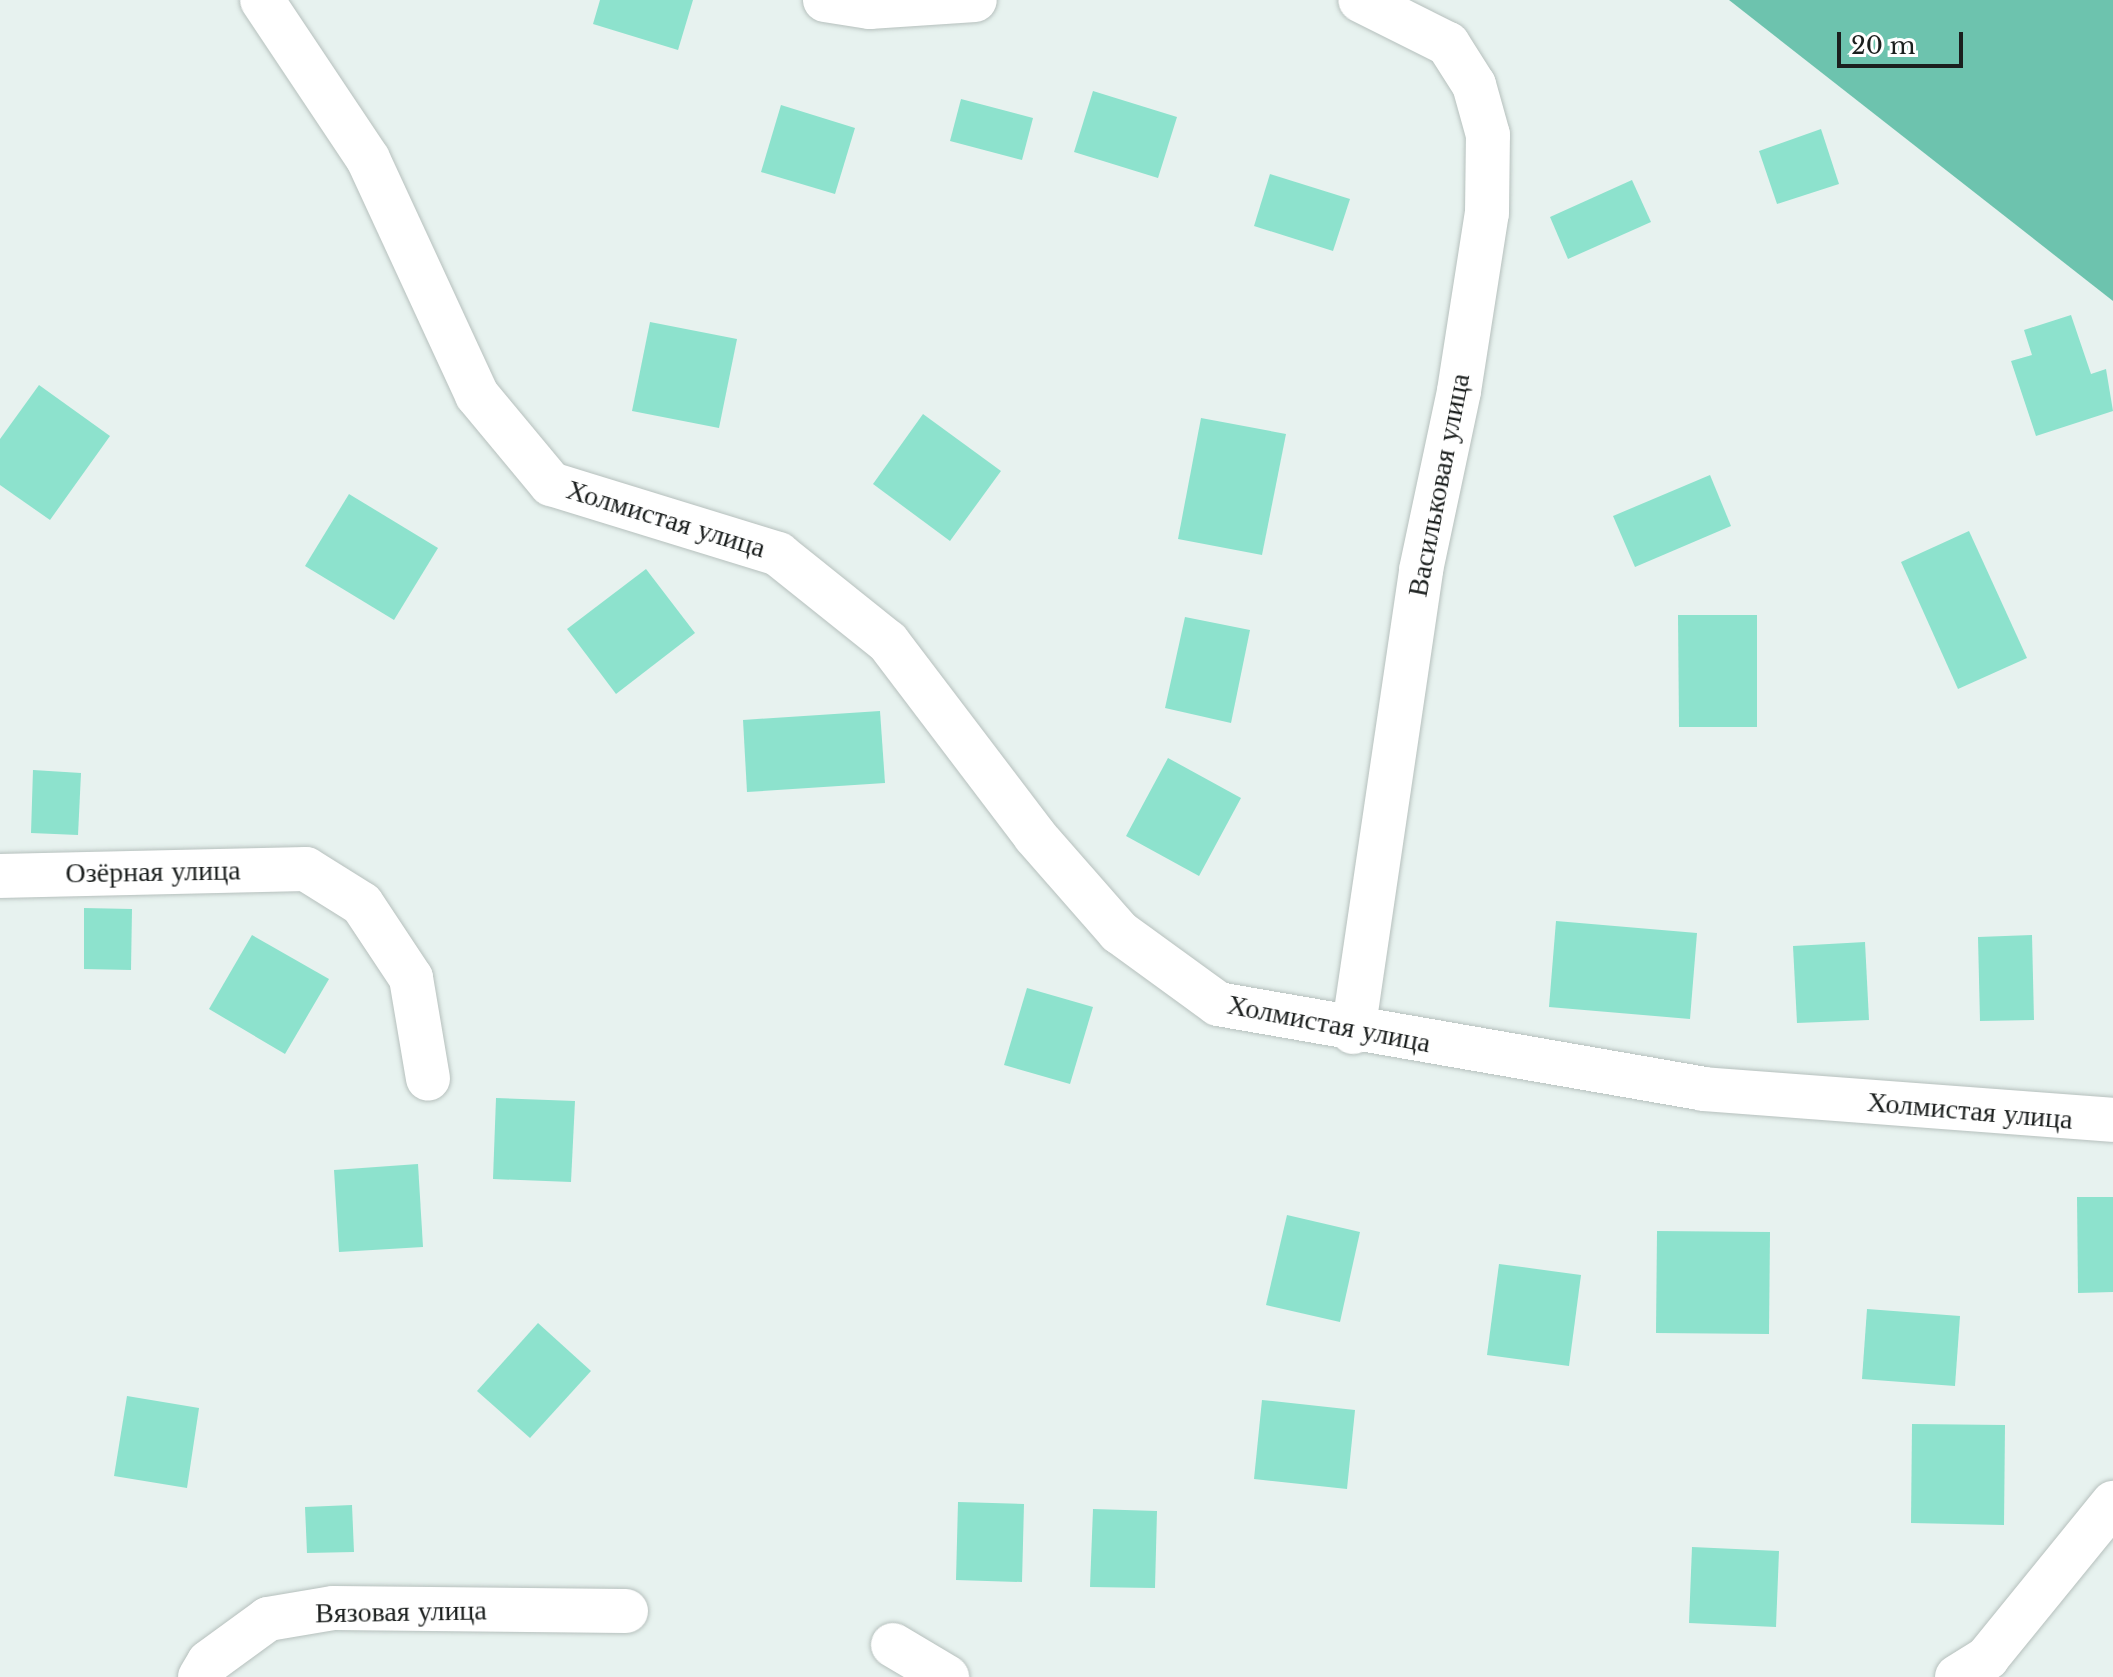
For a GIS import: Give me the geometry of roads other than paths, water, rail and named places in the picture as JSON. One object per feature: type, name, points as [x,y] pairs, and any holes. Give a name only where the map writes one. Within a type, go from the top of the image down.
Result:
[{"type":"street","name":"Холмистая улица","points":[[262,0],[368,159],[477,395],[551,484],[778,554],[888,642],[1035,836],[1119,932],[1218,1004],[1353,1032],[1703,1089],[2113,1120]]},
{"type":"street","points":[[825,0],[869,7],[975,0]]},
{"type":"street","name":"Васильковая улица","points":[[1353,1032],[1421,570],[1459,391],[1487,213],[1488,135],[1474,85],[1448,44],[1360,0]]},
{"type":"street","name":"Озёрная улица","points":[[0,876],[306,869],[362,904],[411,978],[428,1079]]},
{"type":"street","points":[[1957,1677],[1987,1658],[2113,1503]]},
{"type":"street","name":"Вязовая улица","points":[[200,1677],[209,1662],[268,1619],[333,1608],[626,1611]]},
{"type":"street","points":[[893,1645],[947,1677]]}]
